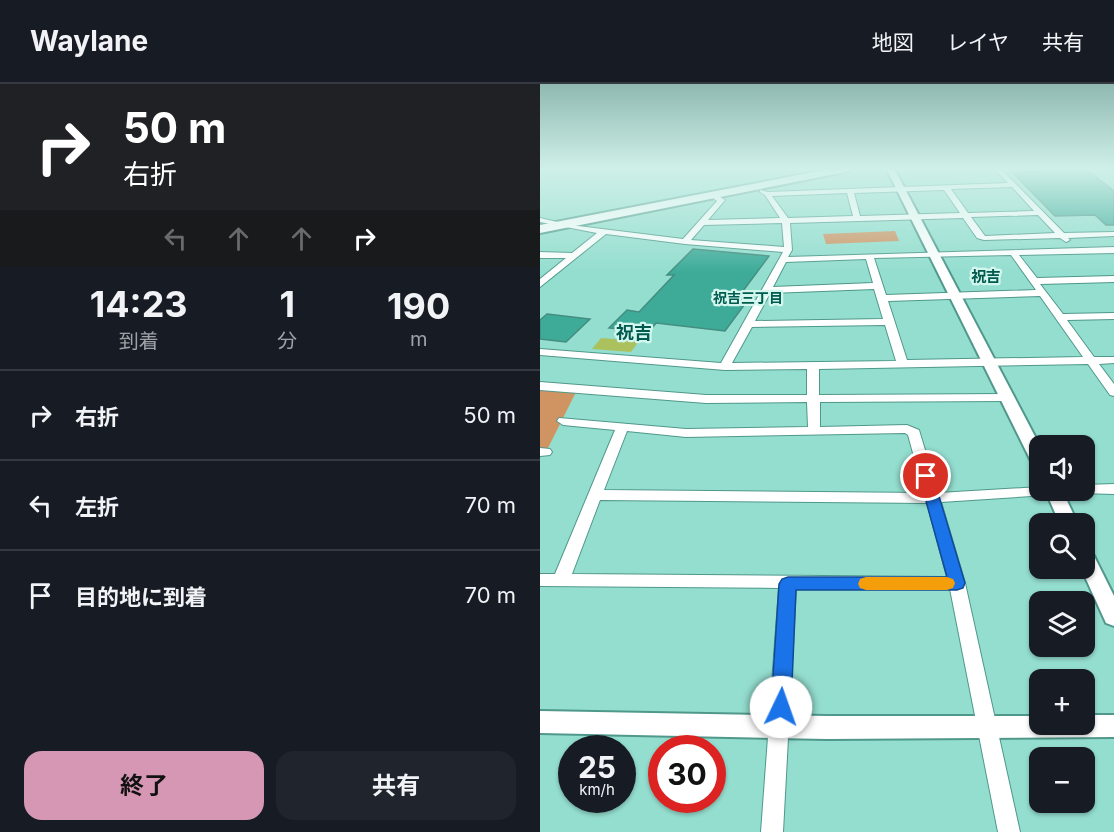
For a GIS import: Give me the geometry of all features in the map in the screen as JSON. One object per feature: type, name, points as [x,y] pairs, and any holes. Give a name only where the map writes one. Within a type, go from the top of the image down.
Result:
[{"type":"highway","points":[[540,229],[668,203]]},
{"type":"street","points":[[685,242],[719,203]]},
{"type":"street","points":[[725,367],[788,250],[786,221],[773,203]]},
{"type":"street","points":[[853,203],[857,218]]},
{"type":"street","points":[[908,203],[1029,442]]},
{"type":"street","points":[[958,203],[980,236],[984,238],[1114,234]]},
{"type":"street","points":[[1031,203],[1077,251]]},
{"type":"street","points":[[701,223],[1041,213]]},
{"type":"street","points":[[540,220],[570,227],[685,242],[788,250]]},
{"type":"street","points":[[540,284],[606,230]]},
{"type":"street","points":[[783,260],[1114,250]]},
{"type":"street","points":[[1013,252],[1114,392]]},
{"type":"street","points":[[540,255],[574,256]]},
{"type":"street","points":[[869,256],[902,363]]},
{"type":"street","points":[[1033,281],[1114,279]]},
{"type":"street","points":[[767,290],[878,286]]},
{"type":"street","points":[[881,298],[1042,293]]},
{"type":"street","points":[[1060,317],[1114,316]]},
{"type":"street","points":[[749,324],[888,322]]},
{"type":"street","points":[[540,352],[725,367],[1114,360]]},
{"type":"street","points":[[813,366],[814,431]]},
{"type":"street","points":[[540,386],[706,399],[1006,397]]},
{"type":"street","points":[[563,422],[686,433],[907,429],[914,433],[957,583],[1009,832]]},
{"type":"street","points":[[561,580],[622,428]]},
{"type":"street","points":[[1095,490],[1114,489]]},
{"type":"street","points":[[595,495],[932,498],[1029,492]]},
{"type":"street","points":[[1095,578],[1114,617]]},
{"type":"street","points":[[540,580],[788,584],[957,583]]},
{"type":"street","points":[[772,832],[788,584]]},
{"type":"street","points":[[540,722],[780,728],[989,729],[1114,726]]},
{"type":"shaded area","points":[[895,231],[899,241],[826,244],[823,234]]},
{"type":"shaded area","points":[[601,338],[639,341],[631,352],[592,349]]},
{"type":"shaded area","points":[[540,390],[576,392],[548,448],[540,448]]},
{"type":"building","points":[[1042,203],[1114,203],[1114,225],[1106,225],[1095,215],[1055,216]]},
{"type":"building","points":[[693,249],[769,256],[737,299],[748,300],[725,331],[656,323],[649,332],[609,328],[627,310],[639,312],[674,275],[667,275]]},
{"type":"building","points":[[547,314],[590,319],[566,342],[540,339],[540,320]]},
{"type":"slow traffic","points":[[866,584],[947,583]]},
{"type":"district","name":"祝吉","points":[[986,276]]},
{"type":"district","name":"祝吉三丁目","points":[[748,297]]},
{"type":"district","name":"祝吉","points":[[634,332]]},
{"type":"route","points":[[781,707],[788,584],[957,583],[926,476]]}]
